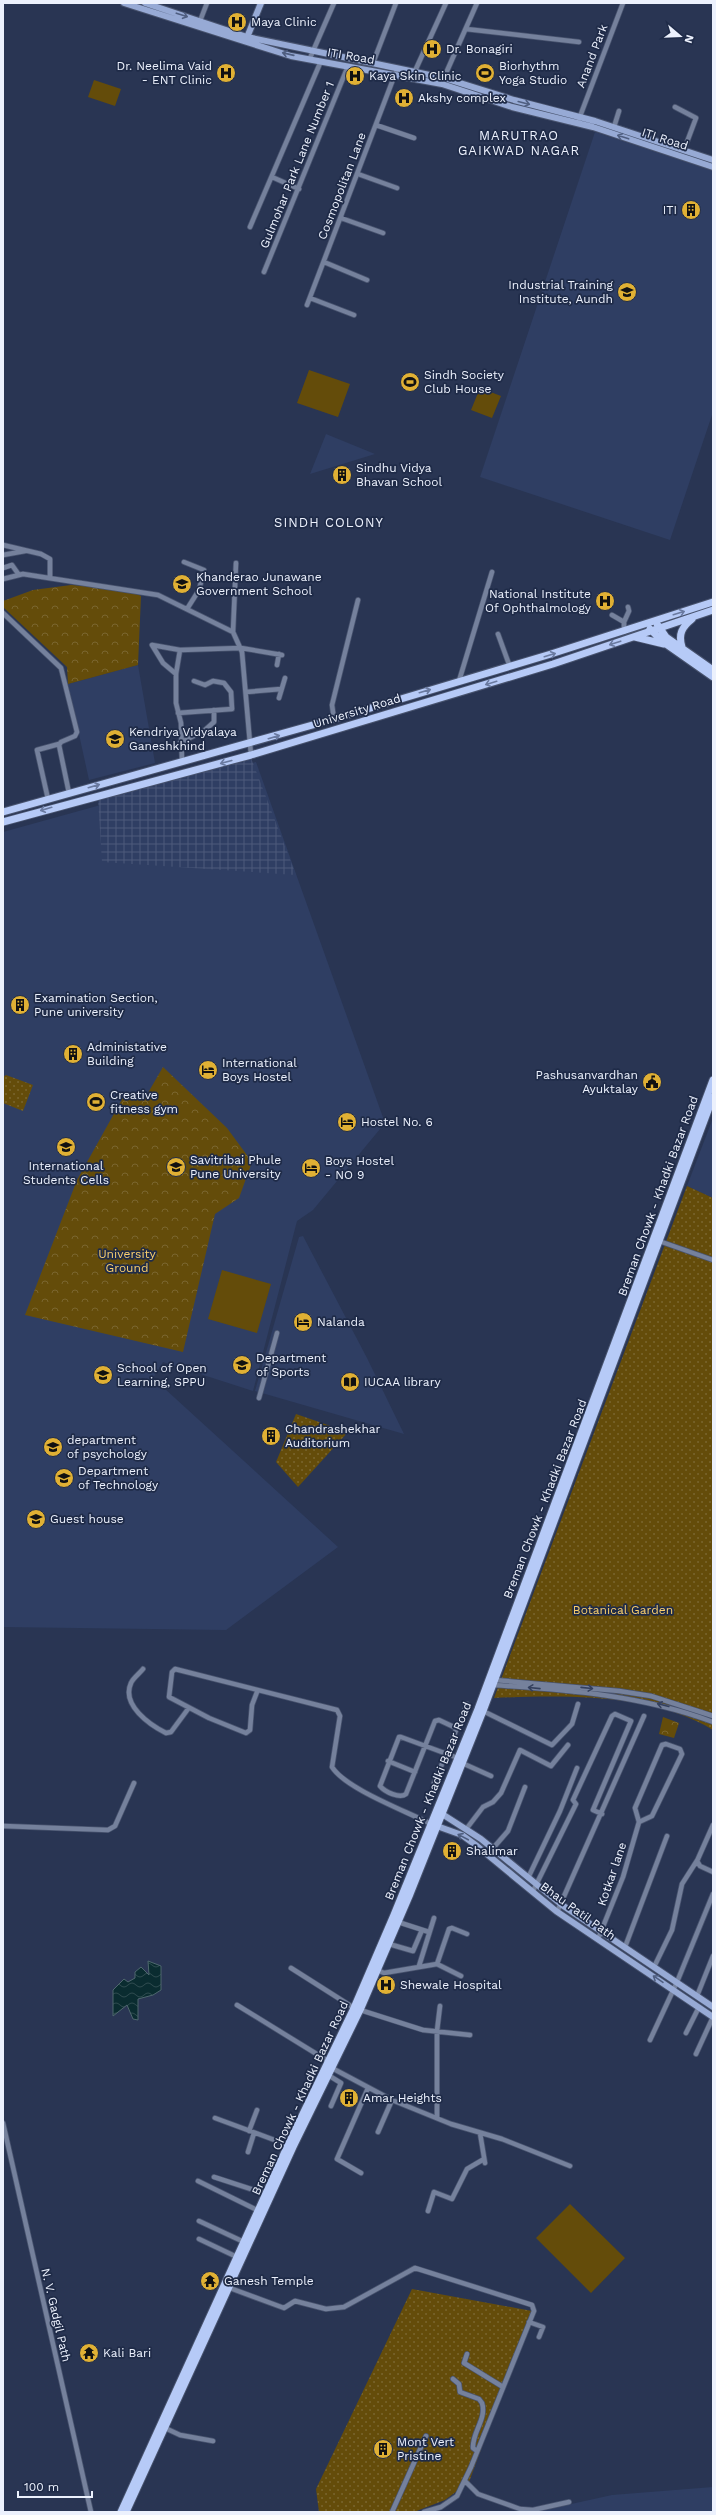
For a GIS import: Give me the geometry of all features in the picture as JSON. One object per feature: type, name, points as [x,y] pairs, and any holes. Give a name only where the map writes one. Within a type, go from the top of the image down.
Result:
[{"type":"main road","name":"ITI Road","points":[[124,3],[159,8],[291,56],[310,58],[348,66],[396,72],[443,81],[514,100],[579,120],[713,167]]},
{"type":"main road","name":"ITI Road","points":[[145,3],[246,39],[313,51],[348,60],[373,63],[396,72],[415,71],[443,81]]},
{"type":"main road","points":[[246,39],[261,3]]},
{"type":"main road","name":"ITI Road","points":[[579,120],[614,127],[713,160]]},
{"type":"main road","name":"University Road","points":[[3,812],[250,744],[624,632],[713,602]]},
{"type":"main road","name":"University Road","points":[[3,822],[251,755],[634,637],[713,610]]},
{"type":"main road","points":[[682,647],[679,638],[682,630],[695,616]]},
{"type":"main road","points":[[651,622],[666,644],[713,677]]},
{"type":"main road","points":[[655,629],[713,670]]},
{"type":"main road","points":[[634,637],[666,644]]},
{"type":"main road","name":"Breman Chowk - Khadki Bazar Road","points":[[480,1710],[494,1682],[713,1080]]},
{"type":"main road","name":"Breman Chowk - Khadki Bazar Road","points":[[121,2512],[227,2287],[237,2257],[259,2211],[265,2203],[266,2194],[288,2145],[389,1944],[439,1812],[480,1710],[713,1097]]},
{"type":"main road","name":"Bhau Patil Path","points":[[439,1812],[467,1828],[562,1905],[713,2007]]},
{"type":"main road","name":"Breman Chowk - Khadki Bazar Road","points":[[357,2009],[434,1825]]},
{"type":"main road","name":"Bhau Patil Path","points":[[434,1825],[462,1835],[488,1854],[557,1912],[713,2017]]},
{"type":"main road","points":[[515,1876],[520,1871]]},
{"type":"main road","name":"Breman Chowk - Khadki Bazar Road","points":[[126,2512],[265,2203],[328,2075],[329,2065]]},
{"type":"street","points":[[200,22],[207,3]]},
{"type":"street","points":[[310,58],[334,3]]},
{"type":"street","points":[[373,63],[396,3]]},
{"type":"street","points":[[415,71],[446,3]]},
{"type":"street","points":[[443,81],[477,3]]},
{"type":"street","name":"Anand Park","points":[[579,120],[623,3]]},
{"type":"street","points":[[466,29],[580,42]]},
{"type":"street","points":[[250,227],[321,61]]},
{"type":"street","name":"Gulmohar Park Lane Number 1","points":[[264,272],[348,66]]},
{"type":"street","name":"Cosmopolitan Lane","points":[[308,305],[396,72]]},
{"type":"street","points":[[675,106],[696,118],[684,150]]},
{"type":"street","points":[[614,127],[619,111]]},
{"type":"street","points":[[376,125],[414,138]]},
{"type":"street","points":[[358,174],[397,188]]},
{"type":"street","points":[[272,177],[299,189]]},
{"type":"street","points":[[341,218],[383,233]]},
{"type":"street","points":[[324,262],[367,280]]},
{"type":"street","points":[[310,298],[354,314]]},
{"type":"street","points":[[3,545],[41,554],[50,559],[50,578]]},
{"type":"street","points":[[3,555],[27,551]]},
{"type":"street","points":[[184,562],[204,570],[199,590],[187,609]]},
{"type":"street","points":[[236,562],[233,632],[241,648],[251,755]]},
{"type":"street","points":[[3,568],[12,566],[19,575]]},
{"type":"street","points":[[459,681],[492,572]]},
{"type":"street","points":[[3,579],[19,575],[62,579],[158,595],[233,632]]},
{"type":"street","points":[[334,719],[332,705],[358,600]]},
{"type":"street","points":[[624,632],[624,622],[630,611],[628,607]]},
{"type":"street","points":[[3,613],[62,670],[77,733],[59,744],[37,750],[48,799]]},
{"type":"street","points":[[612,615],[624,622]]},
{"type":"street","points":[[498,634],[510,666]]},
{"type":"street","points":[[176,674],[163,663],[152,645],[180,650],[241,648],[280,654],[277,664]]},
{"type":"street","points":[[180,650],[176,674],[178,713],[181,723],[180,743],[182,762]]},
{"type":"street","points":[[279,698],[285,678]]},
{"type":"street","points":[[178,713],[232,709],[231,692],[224,683],[213,681],[205,685],[194,681]]},
{"type":"street","points":[[246,692],[281,689]]},
{"type":"street","points":[[180,743],[205,730],[214,722],[214,710]]},
{"type":"street","points":[[59,744],[70,793]]},
{"type":"street","points":[[659,1241],[713,1260]]},
{"type":"street","points":[[258,1398],[277,1333]]},
{"type":"street","points":[[144,1669],[131,1684],[130,1694],[133,1708],[146,1720],[166,1734],[171,1732],[188,1709]]},
{"type":"street","points":[[257,1692],[252,1705],[250,1730],[247,1733],[188,1709],[169,1699],[174,1670],[257,1692],[338,1711],[340,1716],[332,1767],[337,1774],[350,1784],[434,1825]]},
{"type":"street","points":[[494,1682],[651,1696],[713,1716]]},
{"type":"street","points":[[520,1684],[640,1700],[671,1707],[713,1722]]},
{"type":"street","points":[[434,1783],[467,1704]]},
{"type":"street","points":[[480,1710],[552,1745],[572,1724],[578,1704]]},
{"type":"street","points":[[533,1891],[537,1886],[576,1804],[573,1800],[612,1716],[615,1714],[631,1721],[594,1810],[602,1814]]},
{"type":"street","points":[[557,1912],[562,1905],[644,1716]]},
{"type":"street","points":[[456,1728],[436,1720],[425,1746],[406,1794],[399,1796],[380,1786],[388,1760],[399,1737],[425,1746],[446,1754],[491,1776]]},
{"type":"street","name":"Kotkar lane","points":[[598,1939],[623,1877],[639,1822],[634,1808],[662,1745],[666,1744],[680,1749],[682,1754],[652,1816],[639,1822]]},
{"type":"street","points":[[467,1828],[483,1807],[493,1802],[501,1793],[520,1750],[551,1766],[568,1745]]},
{"type":"street","points":[[388,1760],[415,1772]]},
{"type":"street","points":[[528,1878],[560,1811],[578,1768]]},
{"type":"street","points":[[3,1826],[108,1830],[115,1826],[134,1783]]},
{"type":"street","points":[[488,1854],[508,1831],[525,1788]]},
{"type":"street","points":[[654,1967],[672,1930],[682,1884],[698,1858],[713,1825]]},
{"type":"street","points":[[625,1947],[667,1836]]},
{"type":"street","points":[[698,1858],[700,1866],[713,1872]]},
{"type":"street","points":[[650,2040],[674,1990],[713,1894]]},
{"type":"street","points":[[419,1966],[434,1918]]},
{"type":"street","points":[[398,1922],[429,1932]]},
{"type":"street","points":[[437,1964],[449,1929],[452,1928],[466,1934]]},
{"type":"street","points":[[389,1944],[413,1951],[422,1930]]},
{"type":"street","points":[[697,1996],[713,1956]]},
{"type":"street","points":[[377,1970],[384,1973],[437,1964],[461,1976]]},
{"type":"street","points":[[291,1968],[357,2009],[405,2025],[470,2035]]},
{"type":"street","points":[[236,2005],[329,2065],[392,2100],[437,2118],[502,2139],[570,2166]]},
{"type":"street","points":[[437,2118],[437,2031],[440,2006]]},
{"type":"street","points":[[686,2033],[699,2007]]},
{"type":"street","points":[[696,2054],[713,2017]]},
{"type":"street","points":[[328,2075],[341,2083],[331,2106]]},
{"type":"street","points":[[361,2173],[338,2159],[368,2088]]},
{"type":"street","points":[[378,2132],[392,2100]]},
{"type":"street","points":[[248,2152],[257,2110]]},
{"type":"street","points":[[215,2118],[288,2145]]},
{"type":"street","name":"N. V. Gadgil Path","points":[[3,2123],[91,2512]]},
{"type":"street","points":[[428,2210],[434,2192],[452,2199],[467,2169],[485,2161],[480,2133]]},
{"type":"street","points":[[214,2177],[266,2194]]},
{"type":"street","points":[[198,2182],[259,2211]]},
{"type":"street","points":[[199,2221],[244,2242]]},
{"type":"street","points":[[199,2239],[237,2257]]},
{"type":"street","points":[[227,2287],[284,2308],[295,2300],[330,2310],[353,2304],[415,2268],[531,2304],[534,2308],[529,2322],[465,2481],[457,2496],[441,2507],[424,2512]]},
{"type":"street","points":[[529,2322],[543,2327],[539,2337]]},
{"type":"street","points":[[467,2354],[464,2363],[503,2387]]},
{"type":"street","points":[[454,2379],[459,2384],[460,2392],[479,2399],[482,2403],[481,2420],[473,2442],[474,2449],[478,2451]]},
{"type":"street","points":[[165,2428],[180,2435],[213,2441]]},
{"type":"street","points":[[392,2512],[426,2436]]},
{"type":"street","points":[[465,2481],[478,2494],[520,2509],[533,2510],[569,2502]]},
{"type":"shaded area","name":"Industrial Training Institute, Aundh","points":[[595,132],[713,171],[713,412],[670,540],[480,477]]},
{"type":"shaded area","points":[[326,434],[375,454],[310,474]]},
{"type":"shaded area","name":"Kendriya Vidyalaya Ganeshkhind","points":[[138,665],[155,763],[89,780],[68,684]]},
{"type":"shaded area","points":[[251,758],[296,875],[102,862],[98,799]]},
{"type":"shaded area","name":"Savitribai Phule Pune University","points":[[256,762],[385,1123],[313,1210],[297,1221],[253,1391],[163,1362],[153,1378],[338,1547],[226,1630],[3,1627],[3,832]]},
{"type":"shaded area","points":[[713,1118],[713,1198],[687,1186]]},
{"type":"shaded area","points":[[303,1236],[367,1358],[404,1434],[255,1391],[299,1237]]},
{"type":"shaded area","points":[[713,2487],[713,2512],[535,2512],[612,2495]]},
{"type":"green space","points":[[94,80],[121,89],[115,106],[88,97]]},
{"type":"green space","points":[[309,370],[350,384],[338,417],[297,403]]},
{"type":"green space","points":[[480,388],[501,396],[492,418],[471,410]]},
{"type":"green space","points":[[71,585],[127,589],[141,596],[138,665],[68,684],[67,667],[3,607],[3,601],[33,590]]},
{"type":"green space","name":"University Ground","points":[[163,1067],[227,1128],[252,1162],[239,1198],[215,1214],[183,1352],[25,1315],[77,1180],[125,1094],[145,1098]]},
{"type":"green space","points":[[6,1075],[33,1085],[23,1111],[3,1103],[3,1077]]},
{"type":"green space","name":"Botanical Garden","points":[[687,1186],[713,1198],[713,1730],[689,1718],[663,1709],[636,1703],[578,1697],[494,1698]]},
{"type":"green space","points":[[222,1270],[271,1284],[257,1333],[208,1319]]},
{"type":"green space","points":[[296,1414],[348,1432],[298,1487],[276,1462]]},
{"type":"green space","points":[[663,1717],[679,1723],[674,1738],[659,1734]]},
{"type":"green space","points":[[570,2204],[625,2258],[591,2293],[536,2238]]},
{"type":"green space","points":[[412,2289],[532,2311],[469,2482],[445,2500],[414,2512],[319,2512],[316,2489]]},
{"type":"water","points":[[148,1961],[161,1966],[161,1990],[153,1995],[138,1999],[138,2020],[133,2019],[127,2005],[113,2016],[113,1990],[124,1979],[128,1982],[135,1978],[135,1972],[141,1967],[149,1975]]},
{"type":"place","name":"Maya Clinic","points":[[237,22]]},
{"type":"place","name":"Dr. Bonagiri","points":[[432,49]]},
{"type":"place","name":"Dr. Neelima Vaid - ENT Clinic","points":[[226,73]]},
{"type":"place","name":"Biorhythm Yoga Studio","points":[[485,73]]},
{"type":"place","name":"Kaya Skin Clinic","points":[[355,76]]},
{"type":"place","name":"Akshy complex","points":[[404,98]]},
{"type":"place","name":"ITI","points":[[691,210]]},
{"type":"place","name":"Industrial Training Institute, Aundh","points":[[627,292]]},
{"type":"place","name":"Sindh Society Club House","points":[[410,382]]},
{"type":"place","name":"Sindhu Vidya Bhavan School","points":[[342,475]]},
{"type":"place","name":"Khanderao Junawane Government School","points":[[182,584]]},
{"type":"place","name":"National Institute Of Ophthalmology","points":[[605,601]]},
{"type":"place","name":"Kendriya Vidyalaya Ganeshkhind","points":[[115,739]]},
{"type":"place","name":"Examination Section, Pune university","points":[[20,1005]]},
{"type":"place","name":"Administative Building","points":[[73,1054]]},
{"type":"place","name":"International Boys Hostel","points":[[208,1070]]},
{"type":"place","name":"Pashusanvardhan Ayuktalay","points":[[652,1082]]},
{"type":"place","name":"Creative fitness gym","points":[[96,1102]]},
{"type":"place","name":"Hostel No. 6","points":[[347,1122]]},
{"type":"place","name":"International Students Cells","points":[[66,1147]]},
{"type":"place","name":"Savitribai Phule Pune University","points":[[176,1167]]},
{"type":"place","name":"Boys Hostel - NO 9","points":[[311,1168]]},
{"type":"place","name":"Nalanda","points":[[303,1322]]},
{"type":"place","name":"Department of Sports","points":[[242,1365]]},
{"type":"place","name":"School of Open Learning, SPPU","points":[[103,1375]]},
{"type":"place","name":"IUCAA library","points":[[350,1382]]},
{"type":"place","name":"Chandrashekhar Auditorium","points":[[271,1436]]},
{"type":"place","name":"department of psychology","points":[[53,1447]]},
{"type":"place","name":"Department of Technology","points":[[64,1478]]},
{"type":"place","name":"Guest house","points":[[36,1519]]},
{"type":"place","name":"Shalimar","points":[[452,1851]]},
{"type":"place","name":"Shewale Hospital","points":[[386,1985]]},
{"type":"place","name":"Amar Heights","points":[[349,2098]]},
{"type":"place","name":"Ganesh Temple","points":[[210,2281]]},
{"type":"place","name":"Kali Bari","points":[[89,2353]]},
{"type":"place","name":"Mont Vert Pristine","points":[[383,2449]]},
{"type":"district","name":"MARUTRAO GAIKWAD NAGAR","points":[[519,142]]},
{"type":"district","name":"SINDH COLONY","points":[[329,522]]}]
